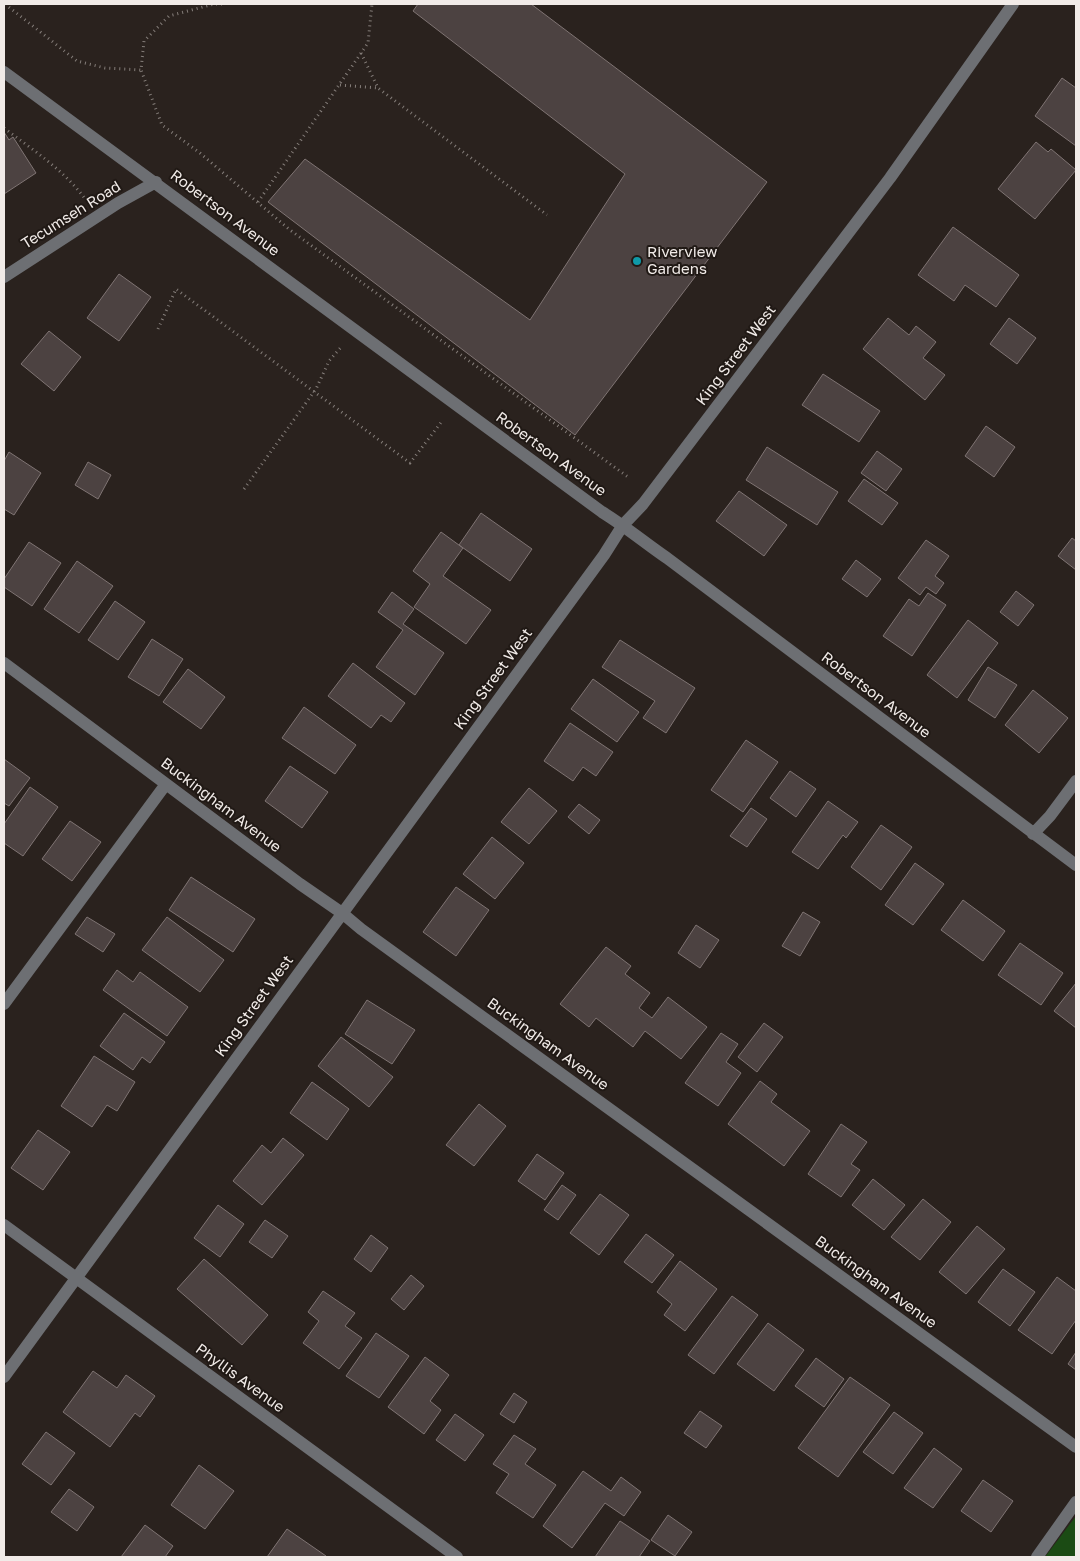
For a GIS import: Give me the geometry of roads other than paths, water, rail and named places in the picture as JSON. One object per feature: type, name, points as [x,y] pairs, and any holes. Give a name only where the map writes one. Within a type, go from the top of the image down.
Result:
[{"type":"street","name":"King Street West","points":[[4,1377],[604,554],[623,525],[643,504],[890,178],[1014,4]]},
{"type":"street","name":"Robertson Avenue","points":[[4,72],[602,512],[623,525],[645,544],[667,558],[1076,865]]},
{"type":"street","name":"Tecumseh Road","points":[[4,276],[98,216],[156,182]]},
{"type":"street","name":"Buckingham Avenue","points":[[4,663],[361,929],[1076,1447]]},
{"type":"street","points":[[1034,834],[1050,816],[1076,780]]},
{"type":"street","points":[[4,1004],[166,784]]},
{"type":"street","name":"Phyllis Avenue","points":[[4,1225],[457,1557]]},
{"type":"street","points":[[1037,1557],[1076,1502]]},
{"type":"place","name":"Riverview Gardens","points":[[637,261]]}]
